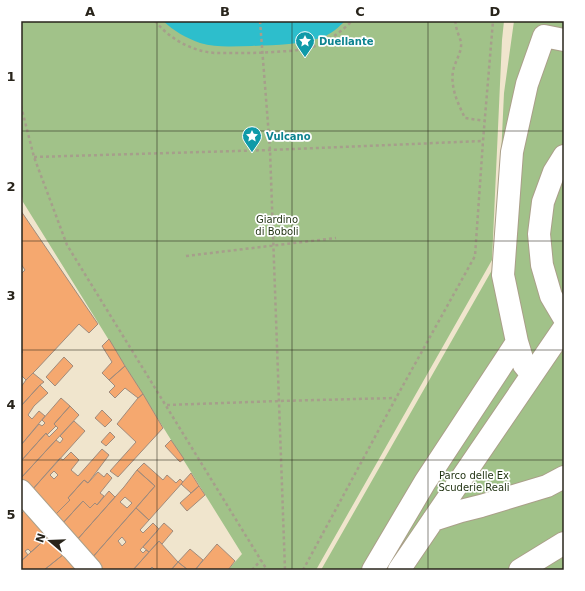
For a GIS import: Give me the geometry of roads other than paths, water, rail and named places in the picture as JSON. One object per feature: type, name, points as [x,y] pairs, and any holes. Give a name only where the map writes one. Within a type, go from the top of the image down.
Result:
[{"type":"street","points":[[532,375],[524,365],[517,342],[503,275],[512,152],[527,84],[550,32]]},
{"type":"street","points":[[564,156],[554,172],[543,202],[539,234],[542,265],[551,296],[564,318]]},
{"type":"street","points":[[399,570],[564,328]]},
{"type":"street","points":[[373,570],[425,482],[517,342]]},
{"type":"street","points":[[433,520],[547,486],[564,477]]},
{"type":"street","points":[[21,491],[91,570]]},
{"type":"street","points":[[520,570],[564,543]]},
{"type":"water","points":[[163,21],[345,21],[326,36],[306,42],[279,45],[213,46],[200,43],[185,36]]},
{"type":"place","name":"Duellante","points":[[305,58]]},
{"type":"place","name":"Vulcano","points":[[252,153]]},
{"type":"park label","name":"Giardino di Boboli","points":[[277,224]]},
{"type":"park label","name":"Parco delle Ex Scuderie Reali","points":[[474,480]]}]
